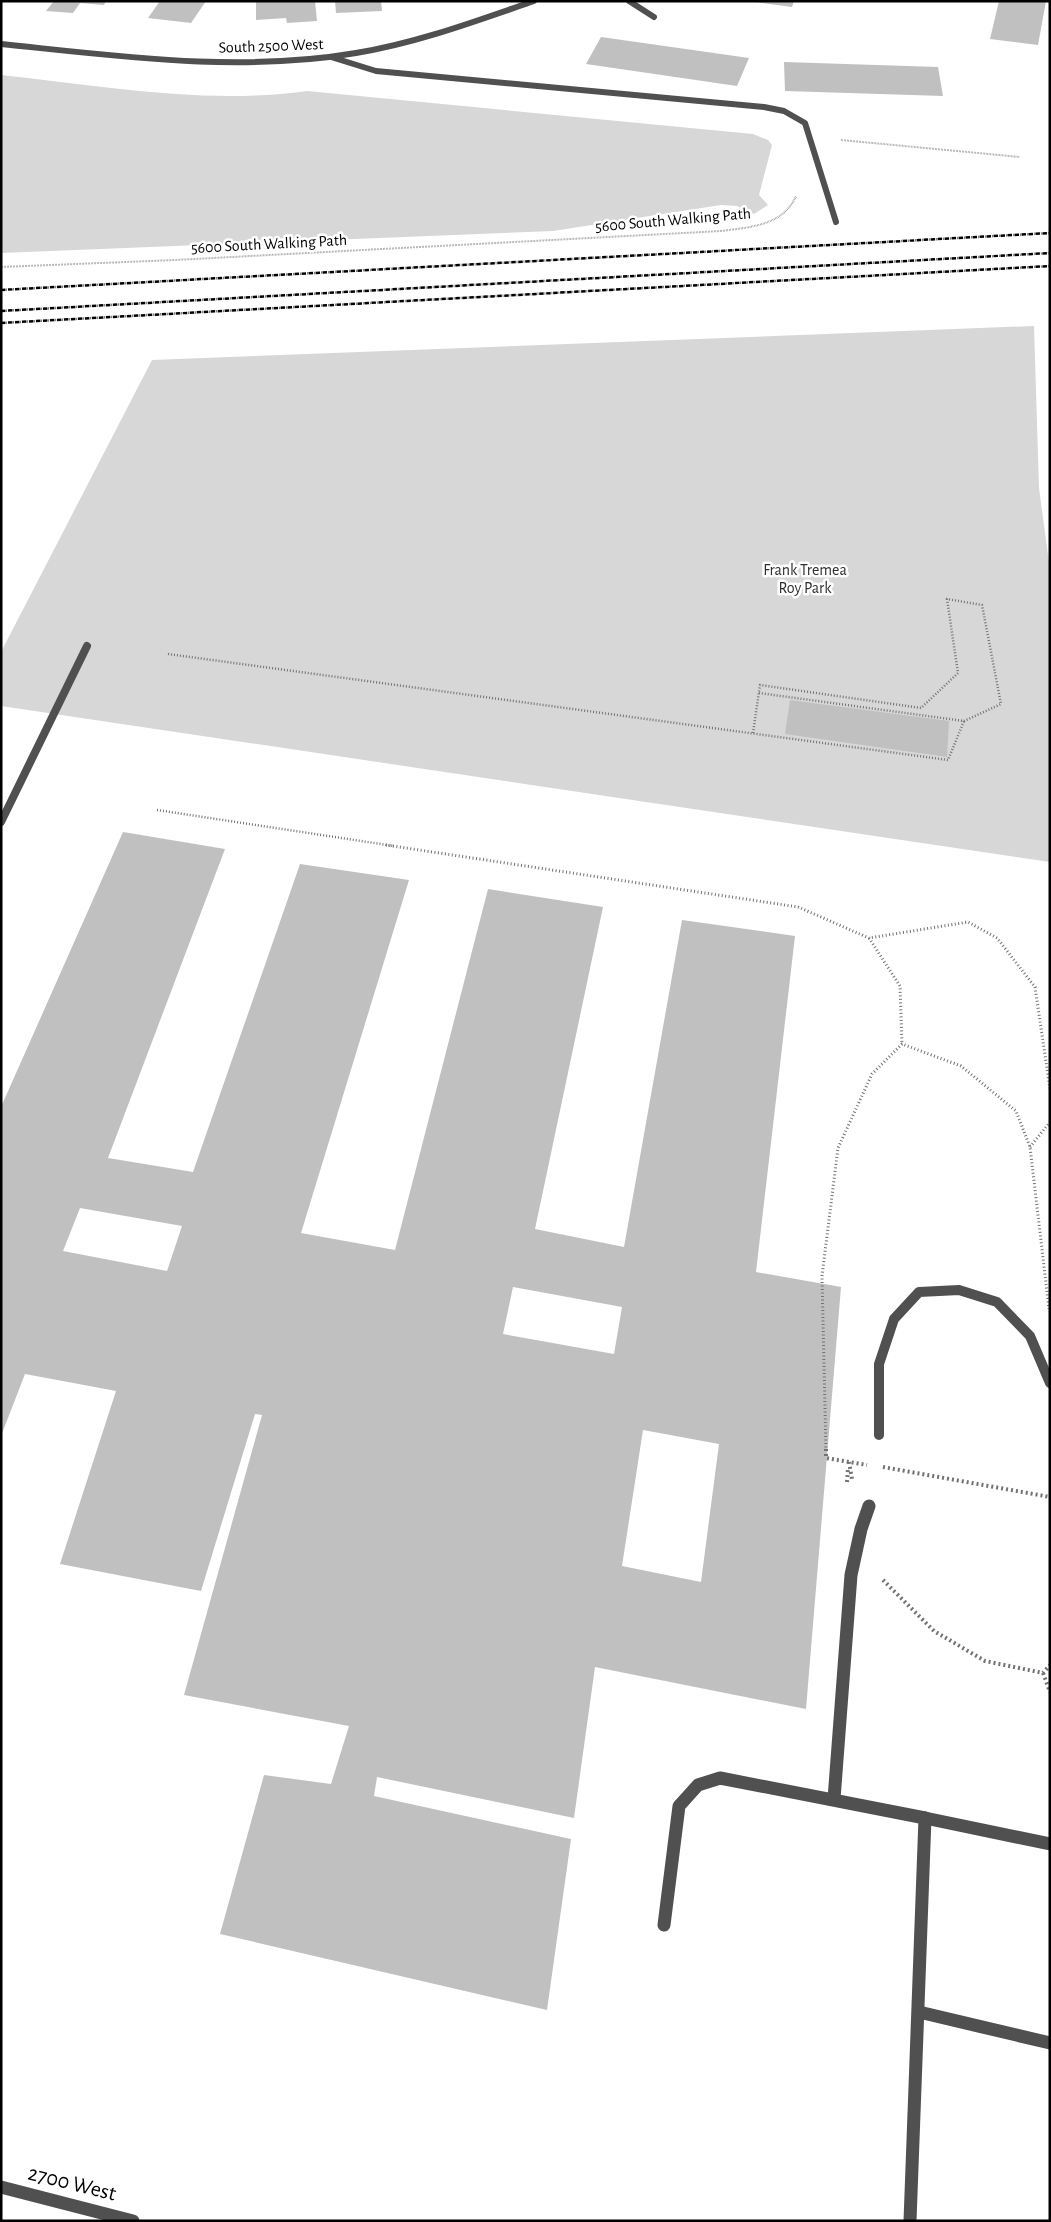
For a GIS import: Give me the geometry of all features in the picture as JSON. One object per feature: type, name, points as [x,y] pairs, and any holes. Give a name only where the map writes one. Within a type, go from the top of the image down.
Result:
[{"type":"street","name":"South 2500 West","points":[[1,44],[166,61],[250,62],[331,57],[375,50],[442,32],[534,1]]},
{"type":"street","points":[[629,1],[654,17]]},
{"type":"street","points":[[331,57],[376,71],[764,107],[784,112],[796,116],[805,123],[836,222]]},
{"type":"street","points":[[1,822],[87,646]]},
{"type":"street","points":[[878,1435],[879,1364],[894,1319],[919,1292],[959,1290],[997,1302],[1030,1336],[1050,1382]]},
{"type":"street","points":[[834,1798],[851,1575],[861,1528],[869,1506]]},
{"type":"street","points":[[664,1926],[679,1806],[698,1784],[720,1778],[834,1798],[1050,1844]]},
{"type":"street","points":[[910,2221],[925,1818]]},
{"type":"street","points":[[919,2012],[1050,2043]]},
{"type":"street","name":"2700 West","points":[[1,2187],[133,2221]]},
{"type":"path","points":[[809,136],[1020,157]]},
{"type":"path","name":"5600 South Walking Path","points":[[1,267],[720,232],[759,225],[783,216],[794,204],[798,189]]},
{"type":"path","points":[[753,733],[760,685],[921,708],[958,674],[946,599],[982,605],[1001,704],[964,721],[759,693]]},
{"type":"path","points":[[168,654],[948,760],[964,721]]},
{"type":"path","points":[[157,810],[798,907],[869,938],[968,922],[997,938],[1035,987],[1050,1089]]},
{"type":"path","points":[[869,938],[900,986],[902,1044],[872,1074],[838,1148],[822,1276],[826,1458],[1050,1497]]},
{"type":"path","points":[[902,1044],[961,1066],[1016,1111],[1030,1148],[1041,1256],[1050,1312]]},
{"type":"path","points":[[1030,1148],[1050,1122]]},
{"type":"path","points":[[848,1462],[861,1528]]},
{"type":"path","points":[[882,1578],[934,1631],[985,1661],[1043,1673]]},
{"type":"path","points":[[1043,1673],[1050,1665]]},
{"type":"path","points":[[1043,1673],[1050,1692]]},
{"type":"green space","points":[[1,75],[116,89],[193,95],[269,95],[307,91],[753,134],[768,140],[772,145],[759,195],[768,205],[754,214],[737,206],[721,205],[553,231],[1,253]]},
{"type":"green space","name":"Frank Tremea Roy Park","points":[[1034,326],[1039,488],[1050,570],[1050,862],[1,706],[1,652],[152,360]]},
{"type":"building","points":[[54,1],[106,1],[104,5],[80,3],[73,13],[46,11]]},
{"type":"building","points":[[160,1],[206,1],[191,23],[148,18]]},
{"type":"building","points":[[256,1],[315,1],[317,21],[287,23],[286,18],[256,20]]},
{"type":"building","points":[[335,1],[381,1],[382,11],[336,13]]},
{"type":"building","points":[[747,1],[794,1],[792,7]]},
{"type":"building","points":[[999,1],[1046,1],[1038,45],[990,39]]},
{"type":"building","points":[[601,37],[749,58],[737,86],[586,64]]},
{"type":"building","points":[[784,62],[938,67],[943,96],[785,91]]},
{"type":"building","points":[[790,700],[949,721],[947,757],[785,734]]},
{"type":"building","points":[[123,832],[225,849],[108,1158],[193,1172],[300,864],[409,880],[301,1233],[395,1250],[488,889],[603,907],[535,1229],[624,1247],[682,920],[795,936],[756,1272],[841,1287],[806,1709],[595,1667],[574,1818],[377,1777],[374,1796],[571,1839],[547,2010],[220,1934],[264,1775],[331,1784],[349,1726],[184,1695],[262,1415],[255,1414],[201,1591],[60,1564],[116,1391],[25,1374],[1,1436],[1,1107]],"holes":[[[80,1208],[182,1226],[167,1271],[63,1251]],[[513,1287],[622,1307],[614,1354],[503,1334]],[[643,1430],[719,1444],[701,1582],[622,1566]]]},
{"type":"railway","points":[[1,290],[1050,233]]},
{"type":"railway","points":[[1,311],[1050,253]]},
{"type":"railway","points":[[1,323],[1050,266]]}]
